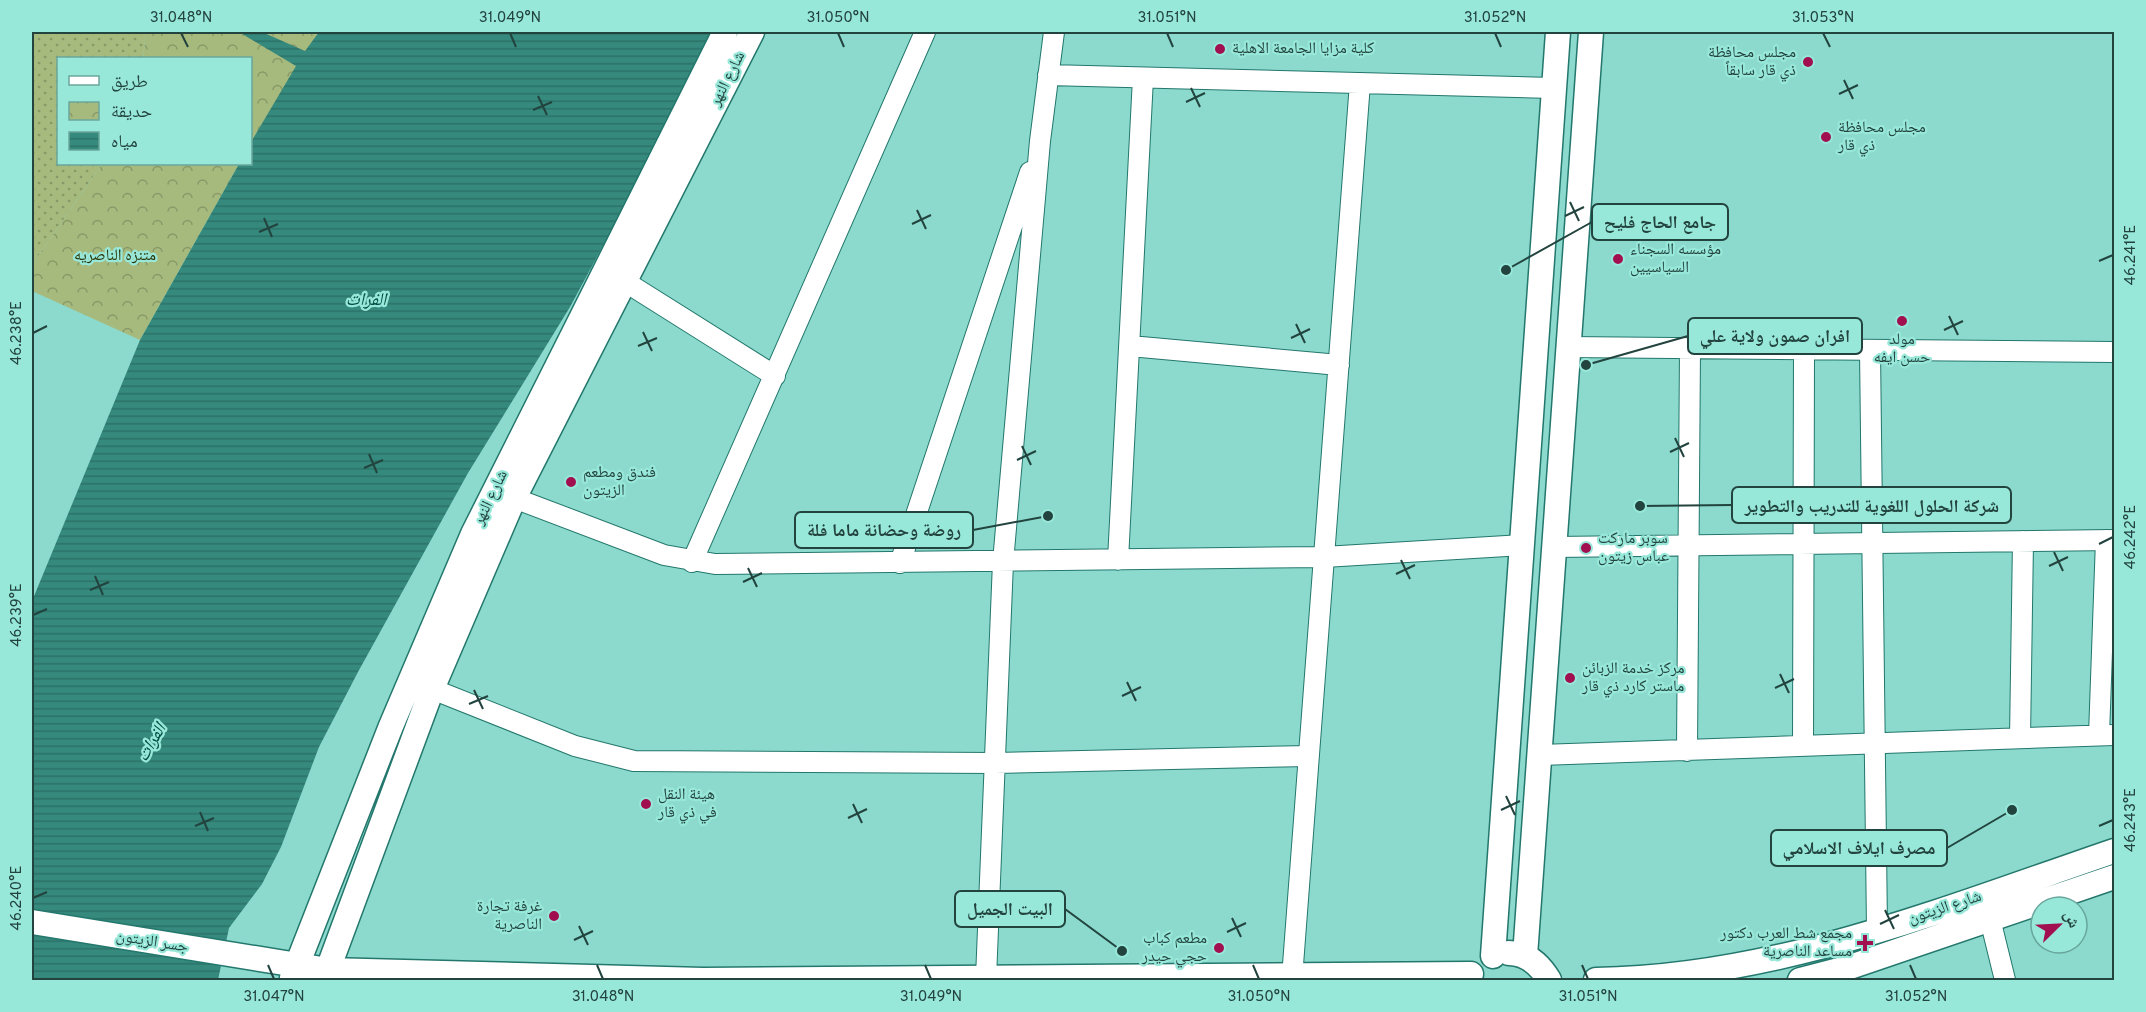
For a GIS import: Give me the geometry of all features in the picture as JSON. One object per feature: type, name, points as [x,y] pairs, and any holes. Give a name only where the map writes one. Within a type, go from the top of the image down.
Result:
[{"type":"main road","name":"شارع النهر","points":[[294,973],[386,736],[473,534],[725,32]]},
{"type":"main road","name":"شارع النهر","points":[[326,975],[432,689],[514,498],[752,32]]},
{"type":"main road","points":[[1493,956],[1558,32]]},
{"type":"main road","points":[[1525,956],[1591,32]]},
{"type":"main road","points":[[1532,417],[1564,420]]},
{"type":"main road","name":"شارع الزيتون","points":[[1596,981],[1729,967],[1789,956],[2115,851]]},
{"type":"main road","name":"شارع الزيتون","points":[[1800,981],[1850,967],[2115,877]]},
{"type":"main road","name":"جسر الزيتون","points":[[32,922],[272,962],[294,973]]},
{"type":"main road","points":[[294,973],[702,980],[1469,977],[1484,960],[1493,956],[1514,953],[1525,956],[1543,970],[1549,981]]},
{"type":"street","points":[[692,562],[925,32]]},
{"type":"street","points":[[986,978],[1003,562],[1040,141],[1054,32]]},
{"type":"street","points":[[1048,75],[1553,88]]},
{"type":"street","points":[[1118,560],[1143,78]]},
{"type":"street","points":[[1292,978],[1360,83]]},
{"type":"street","points":[[900,563],[1040,141]]},
{"type":"street","points":[[624,281],[775,376]]},
{"type":"street","points":[[1130,346],[1339,365]]},
{"type":"street","points":[[1567,347],[1690,350],[2115,352]]},
{"type":"street","points":[[1687,751],[1690,350]]},
{"type":"street","points":[[1803,747],[1804,351]]},
{"type":"street","points":[[1870,351],[1877,929]]},
{"type":"street","points":[[514,498],[664,555],[692,562],[715,564],[1324,557],[1523,545]]},
{"type":"street","points":[[1540,755],[2107,735],[2110,540],[1555,547]]},
{"type":"street","points":[[2019,738],[2024,541]]},
{"type":"street","points":[[432,689],[575,746],[634,761],[995,763],[1309,756]]},
{"type":"street","points":[[1990,919],[2005,981]]},
{"type":"green space","points":[[32,32],[146,32],[143,57],[57,57],[57,165],[101,165],[32,265]]},
{"type":"green space","points":[[146,32],[319,32],[252,140],[252,57],[143,57]]},
{"type":"green space","name":"متنزه الناصريه","points":[[101,165],[238,165],[140,340],[32,291],[32,265]]},
{"type":"water","name":"الفرات","points":[[239,32],[262,32],[305,51],[319,32],[718,32],[570,307],[468,473],[358,672],[319,747],[281,847],[262,884],[229,928],[218,980],[32,980],[32,601],[140,340],[238,165],[252,165],[252,140],[296,66]]},
{"type":"place","name":"كلية مزايا الجامعة الاهلية","points":[[1220,49]]},
{"type":"place","name":"مجلس محافظة ذي قار سابقاً","points":[[1808,62]]},
{"type":"place","name":"مجلس محافظة ذي قار","points":[[1826,137]]},
{"type":"place","name":"مؤسسه السجناء السياسيين","points":[[1618,259]]},
{"type":"place","name":"جامع الحاج فليح","points":[[1506,270]]},
{"type":"place","name":"مولد حسن ايفه","points":[[1902,321]]},
{"type":"place","name":"افران صمون ولاية علي","points":[[1586,365]]},
{"type":"place","name":"فندق ومطعم الزيتون","points":[[571,482]]},
{"type":"place","name":"شركة الحلول اللغوية للتدريب والتطوير","points":[[1640,506]]},
{"type":"place","name":"روضة وحضانة ماما فلة","points":[[1048,516]]},
{"type":"place","name":"سوبر ماركت عباس زيتون","points":[[1586,548]]},
{"type":"place","name":"مركز خدمة الزبائن ماستر كارد ذي قار","points":[[1570,678]]},
{"type":"place","name":"هيئة النقل في ذي قار","points":[[646,804]]},
{"type":"place","name":"مصرف ايلاف الاسلامي","points":[[2012,810]]},
{"type":"place","name":"غرفة تجارة الناصرية","points":[[554,916]]},
{"type":"place","name":"مجمع شط العرب دكتور مساعد الناصرية","points":[[1865,943]]},
{"type":"place","name":"مطعم كباب حجي حيدر","points":[[1219,948]]},
{"type":"place","name":"البيت الجميل","points":[[1122,951]]}]
